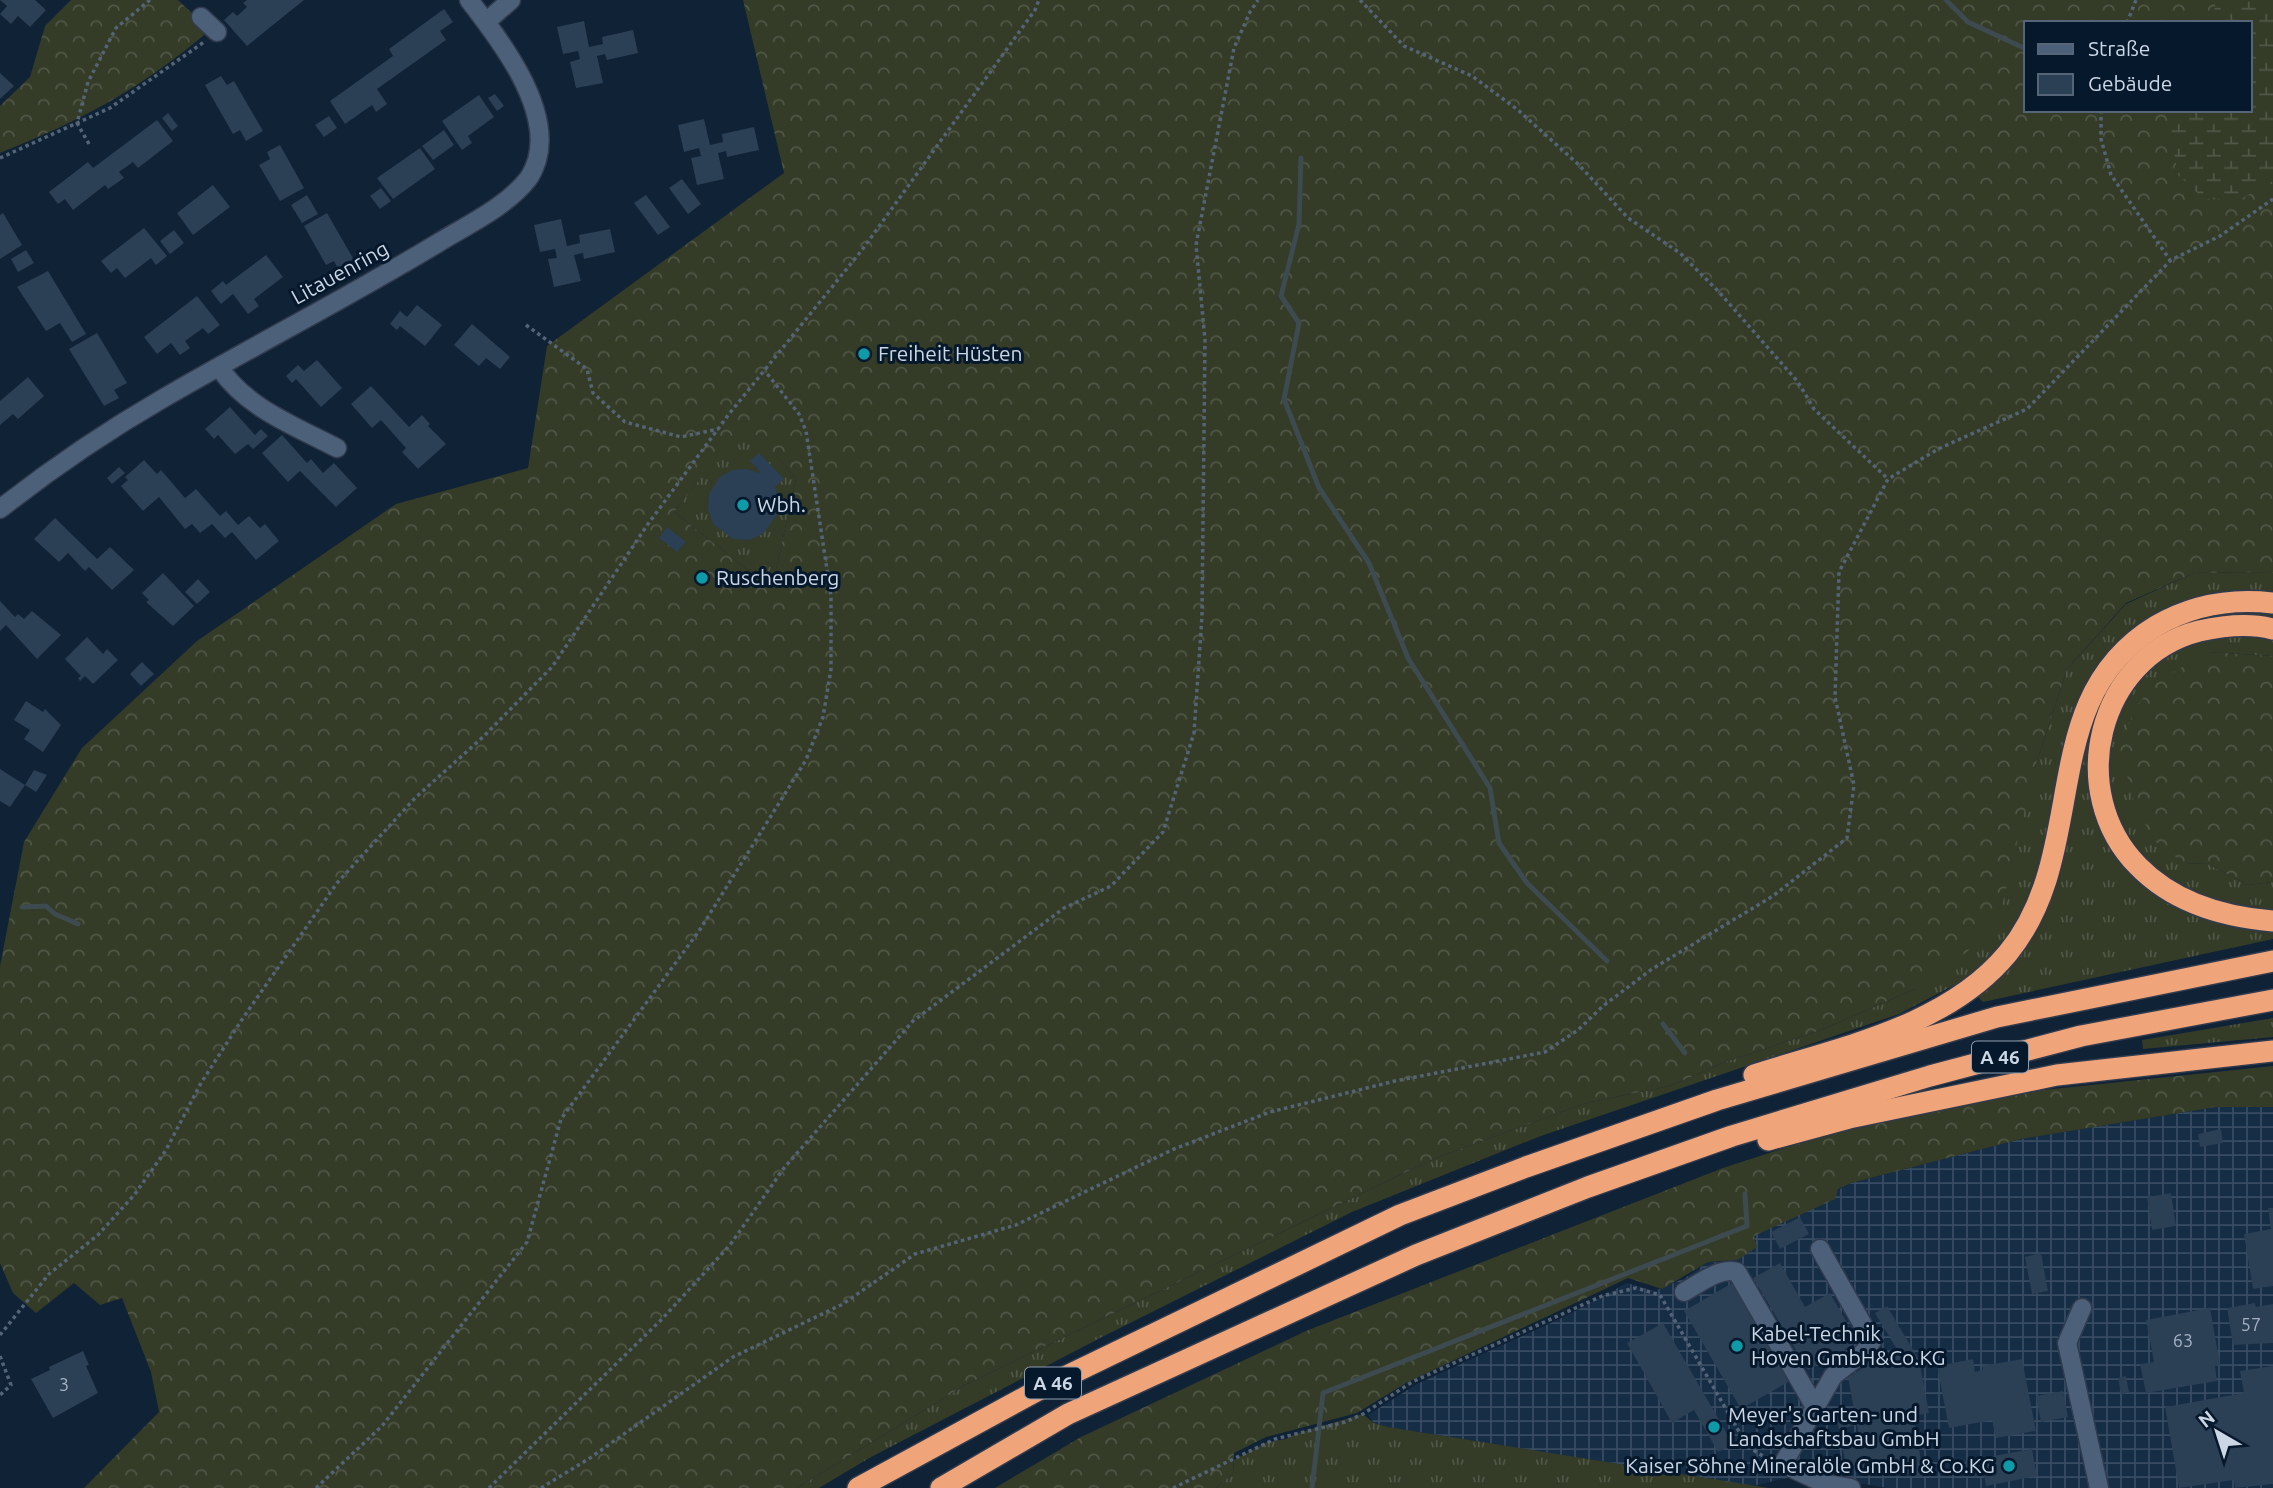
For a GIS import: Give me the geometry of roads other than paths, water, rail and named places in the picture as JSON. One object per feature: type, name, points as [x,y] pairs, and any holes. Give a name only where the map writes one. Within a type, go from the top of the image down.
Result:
[{"type":"highway","points":[[1717,1100],[1737,1080],[1898,1028],[1956,997],[1990,970],[2007,954],[2036,909],[2046,884],[2061,821],[2080,721],[2096,684],[2119,653],[2178,613],[2228,602],[2273,603]]},
{"type":"highway","points":[[2273,629],[2242,626],[2213,628],[2183,636],[2154,653],[2118,691],[2107,712],[2096,767],[2101,801],[2115,835],[2137,866],[2160,885],[2189,901],[2228,915],[2273,921]]},
{"type":"highway","name":"A 46","points":[[858,1488],[1042,1388],[1400,1215],[1526,1167],[1717,1100],[1997,1017],[2273,961]]},
{"type":"highway","name":"A 46","points":[[942,1488],[1068,1414],[1416,1255],[1588,1187],[1732,1136],[1930,1076],[2081,1036],[2273,1000]]},
{"type":"highway","points":[[1732,1136],[1757,1142],[1849,1118],[2057,1075],[2273,1051]]},
{"type":"street","name":"Litauenring","points":[[0,509],[40,477],[128,420],[403,265],[491,211],[528,179],[537,163],[539,122],[521,80],[486,22],[469,0]]},
{"type":"street","points":[[486,22],[510,0]]},
{"type":"street","points":[[201,17],[217,32]]},
{"type":"street","points":[[219,367],[233,387],[264,410],[337,448]]},
{"type":"street","points":[[1820,1249],[1869,1330],[1872,1341],[1864,1352],[1833,1376],[1783,1464],[1823,1483],[1851,1488]]},
{"type":"street","points":[[1684,1293],[1717,1273],[1729,1270],[1737,1272],[1815,1407]]},
{"type":"street","points":[[2082,1308],[2067,1343],[2099,1488]]},
{"type":"waterway","points":[[1946,0],[1968,22],[2024,48]]},
{"type":"waterway","points":[[1301,158],[1299,224],[1281,296],[1299,323],[1284,399],[1319,488],[1369,563],[1408,658],[1490,788],[1499,843],[1527,883],[1607,961]]},
{"type":"waterway","points":[[22,907],[46,906],[55,914],[78,924]]},
{"type":"waterway","points":[[1663,1024],[1685,1053]]},
{"type":"waterway","points":[[1312,1488],[1323,1393],[1747,1226],[1745,1194]]},
{"type":"place","name":"Freiheit Hüsten","points":[[864,354]]},
{"type":"place","name":"Wbh.","points":[[743,505]]},
{"type":"place","name":"Ruschenberg","points":[[702,578]]},
{"type":"place","name":"Kabel-Technik Hoven GmbH&Co.KG","points":[[1737,1346]]},
{"type":"place","name":"Meyer's Garten- und Landschaftsbau GmbH","points":[[1714,1427]]},
{"type":"place","name":"Kaiser Söhne Mineralöle GmbH & Co.KG","points":[[2009,1466]]}]
